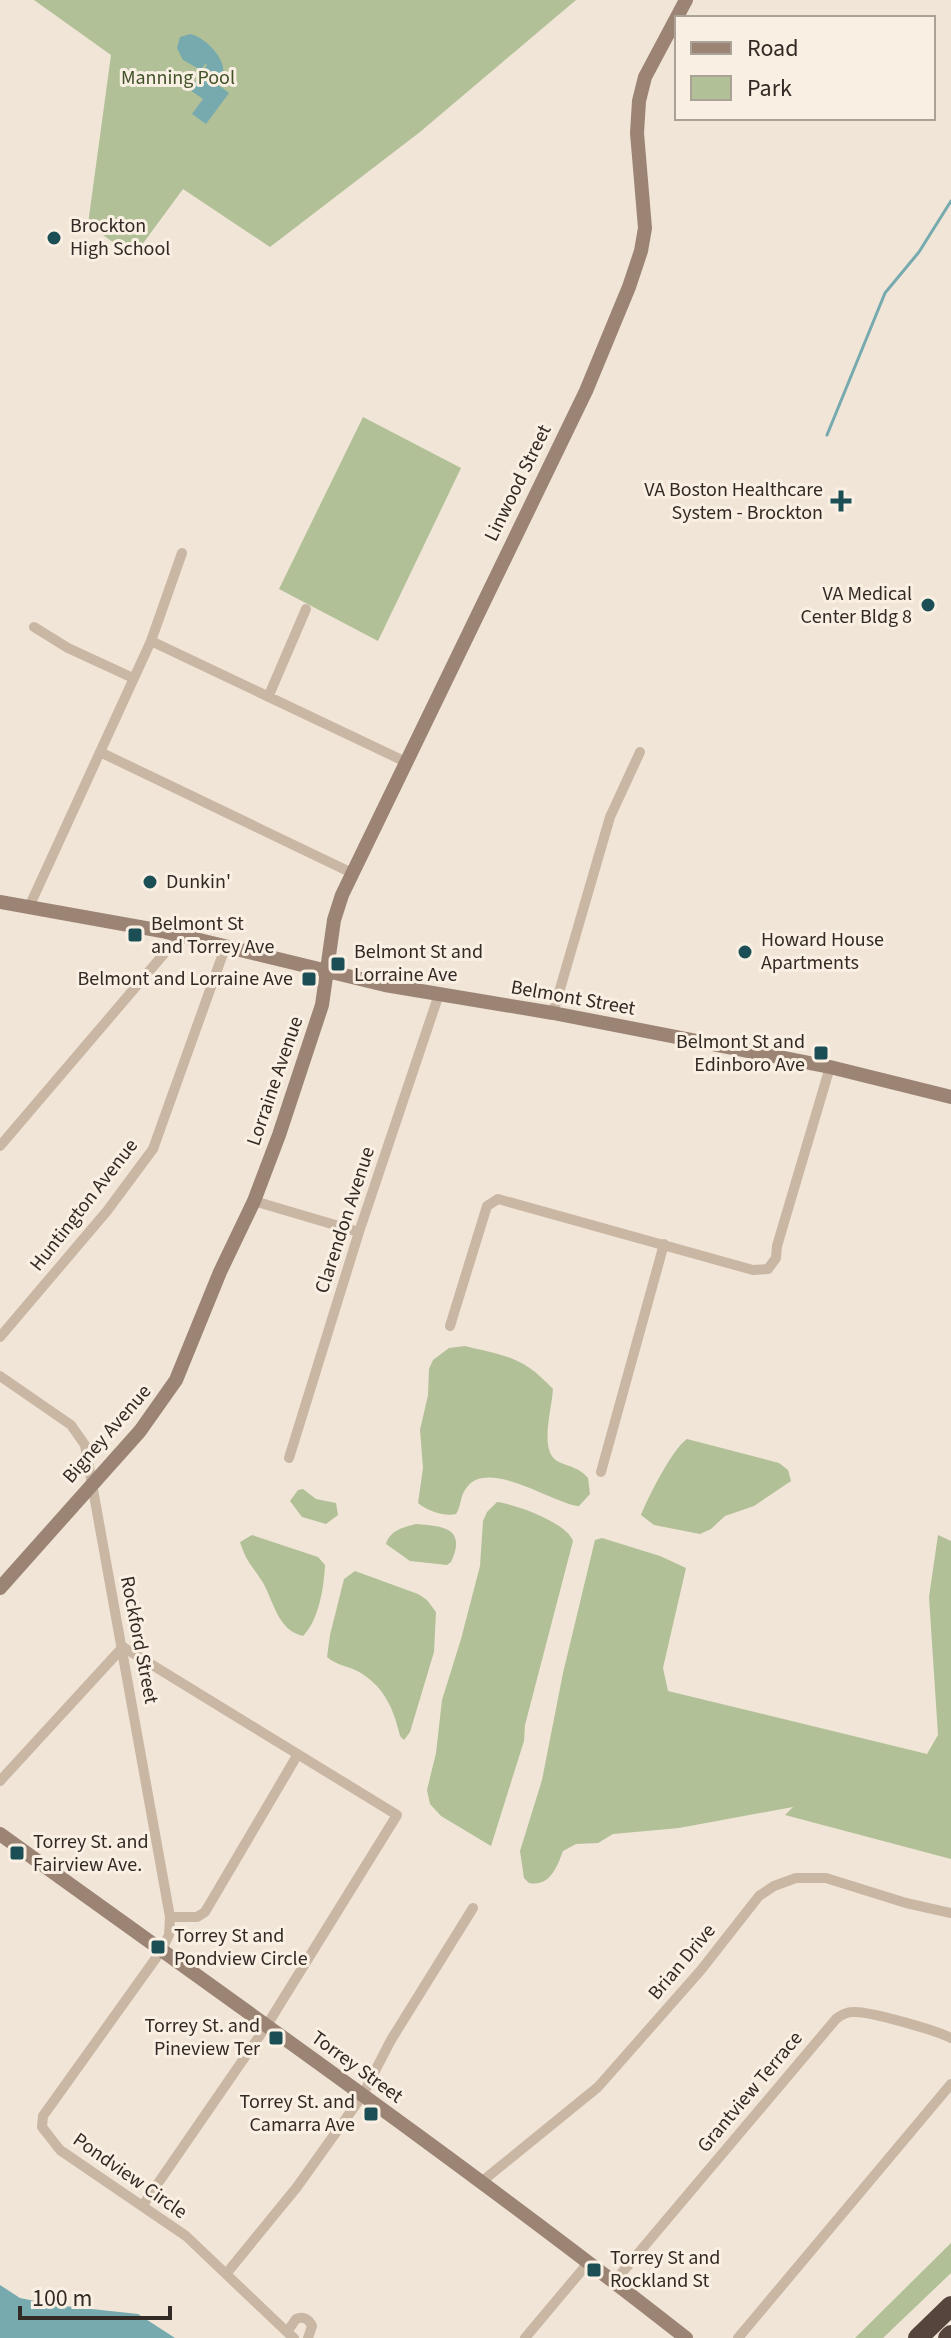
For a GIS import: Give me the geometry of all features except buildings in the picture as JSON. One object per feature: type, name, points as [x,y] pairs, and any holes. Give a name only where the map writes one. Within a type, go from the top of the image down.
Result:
[{"type":"highway","points":[[918,2338],[951,2306]]},
{"type":"main road","name":"Linwood Street","points":[[325,971],[334,920],[352,873],[586,391],[629,287],[645,228],[637,133],[639,101],[645,77],[675,21]]},
{"type":"main road","name":"Belmont Street","points":[[0,902],[180,935],[385,985],[553,1013],[830,1067],[951,1097]]},
{"type":"main road","name":"Lorraine Avenue","points":[[254,1201],[322,1005],[325,971]]},
{"type":"main road","name":"Bigney Avenue","points":[[0,1588],[140,1431],[173,1386],[220,1272],[254,1201]]},
{"type":"main road","name":"Torrey Street","points":[[3,1842],[267,2025],[686,2338]]},
{"type":"street","points":[[29,907],[151,641],[182,553]]},
{"type":"street","points":[[269,695],[306,609]]},
{"type":"street","points":[[34,627],[68,648],[133,678]]},
{"type":"street","points":[[151,641],[406,762]]},
{"type":"street","points":[[100,752],[352,873]]},
{"type":"street","points":[[553,1013],[610,817],[640,752]]},
{"type":"street","points":[[0,1146],[180,935]]},
{"type":"street","name":"Huntington Avenue","points":[[0,1337],[107,1211],[153,1149],[225,948]]},
{"type":"street","name":"Clarendon Avenue","points":[[289,1458],[359,1232],[439,994]]},
{"type":"street","points":[[450,1326],[487,1206],[492,1201],[509,1200],[765,1271],[776,1258],[830,1067]]},
{"type":"street","points":[[254,1201],[359,1232]]},
{"type":"street","points":[[601,1472],[664,1244]]},
{"type":"street","name":"Rockford Street","points":[[0,1376],[61,1417],[78,1432],[87,1451],[170,1917],[169,1935],[161,1951]]},
{"type":"street","points":[[0,1781],[123,1647],[397,1815],[267,2025],[143,2205]]},
{"type":"street","points":[[170,1917],[197,1917],[205,1912],[298,1754]]},
{"type":"street","name":"Brian Drive","points":[[480,2183],[598,2087],[701,1970],[759,1896],[774,1886],[796,1878],[826,1878],[906,1903],[951,1913]]},
{"type":"street","points":[[226,2274],[297,2187],[362,2096],[391,2040],[473,1908]]},
{"type":"street","name":"Pondview Circle","points":[[161,1951],[43,2116],[42,2122],[47,2135],[60,2150],[186,2236],[291,2335],[296,2319],[305,2319],[312,2326],[308,2338]]},
{"type":"street","name":"Grantview Terrace","points":[[614,2282],[836,2019],[859,2012],[934,2030],[951,2038]]},
{"type":"street","points":[[738,2338],[951,2084]]},
{"type":"street","points":[[525,2338],[588,2263]]},
{"type":"green space","name":"Manning Pool","points":[[34,0],[576,0],[420,132],[270,247],[183,189],[133,257],[88,224],[111,55]]},
{"type":"green space","points":[[363,417],[461,468],[378,641],[279,589]]},
{"type":"green space","points":[[465,1346],[503,1355],[522,1364],[553,1389],[549,1450],[559,1462],[588,1478],[590,1494],[579,1506],[520,1484],[488,1477],[475,1481],[465,1490],[456,1514],[436,1513],[418,1503],[423,1468],[420,1430],[428,1395],[429,1369],[433,1360],[449,1348]]},
{"type":"green space","points":[[687,1439],[779,1463],[788,1470],[791,1481],[754,1506],[725,1516],[700,1534],[654,1525],[641,1515],[668,1462]]},
{"type":"green space","points":[[303,1489],[316,1499],[336,1503],[338,1515],[326,1524],[302,1517],[290,1501],[298,1490]]},
{"type":"green space","points":[[497,1502],[528,1510],[551,1521],[569,1534],[573,1541],[525,1725],[524,1741],[491,1846],[441,1816],[430,1804],[427,1790],[436,1753],[442,1700],[480,1566],[483,1521]]},
{"type":"green space","points":[[416,1524],[450,1531],[456,1542],[451,1562],[447,1565],[410,1561],[386,1544],[394,1532]]},
{"type":"green space","points":[[252,1535],[318,1557],[325,1565],[317,1612],[303,1636],[287,1628],[245,1555],[240,1542]]},
{"type":"green space","points":[[938,1535],[951,1541],[951,1859],[785,1815],[793,1807],[679,1828],[613,1834],[598,1843],[576,1844],[563,1851],[552,1874],[542,1882],[529,1883],[524,1878],[520,1851],[542,1780],[563,1673],[595,1540],[602,1538],[660,1556],[686,1568],[663,1668],[668,1691],[927,1754],[938,1735],[929,1597]]},
{"type":"green space","points":[[355,1571],[418,1594],[436,1612],[434,1652],[410,1732],[404,1740],[387,1700],[376,1686],[361,1673],[327,1657],[344,1579]]},
{"type":"green space","points":[[951,2243],[951,2273],[883,2338],[855,2338]]},
{"type":"water","points":[[190,34],[208,44],[222,62],[223,75],[216,78],[211,75],[209,78],[229,93],[206,124],[192,114],[203,99],[190,90],[207,65],[201,70],[183,60],[177,48],[180,37]]},
{"type":"water","points":[[0,2285],[20,2298],[138,2314],[175,2338],[0,2338]]},
{"type":"waterway","points":[[827,435],[885,293],[919,252],[951,201]]},
{"type":"place","name":"Brockton High School","points":[[54,238]]},
{"type":"place","name":"VA Boston Healthcare System - Brockton","points":[[841,501]]},
{"type":"place","name":"VA Medical Center Bldg 8","points":[[928,605]]},
{"type":"place","name":"Dunkin'","points":[[150,882]]},
{"type":"place","name":"Belmont St and Torrey Ave","points":[[135,935]]},
{"type":"place","name":"Howard House Apartments","points":[[745,952]]},
{"type":"place","name":"Belmont St and Lorraine Ave","points":[[338,964]]},
{"type":"place","name":"Belmont and Lorraine Ave","points":[[309,979]]},
{"type":"place","name":"Belmont St and Edinboro Ave","points":[[821,1053]]},
{"type":"place","name":"Torrey St. and Fairview Ave.","points":[[17,1853]]},
{"type":"place","name":"Torrey St and Pondview Circle","points":[[158,1947]]},
{"type":"place","name":"Torrey St. and Pineview Ter","points":[[276,2038]]},
{"type":"place","name":"Torrey St. and Camarra Ave","points":[[371,2114]]},
{"type":"place","name":"Torrey St and Rockland St","points":[[594,2270]]}]
